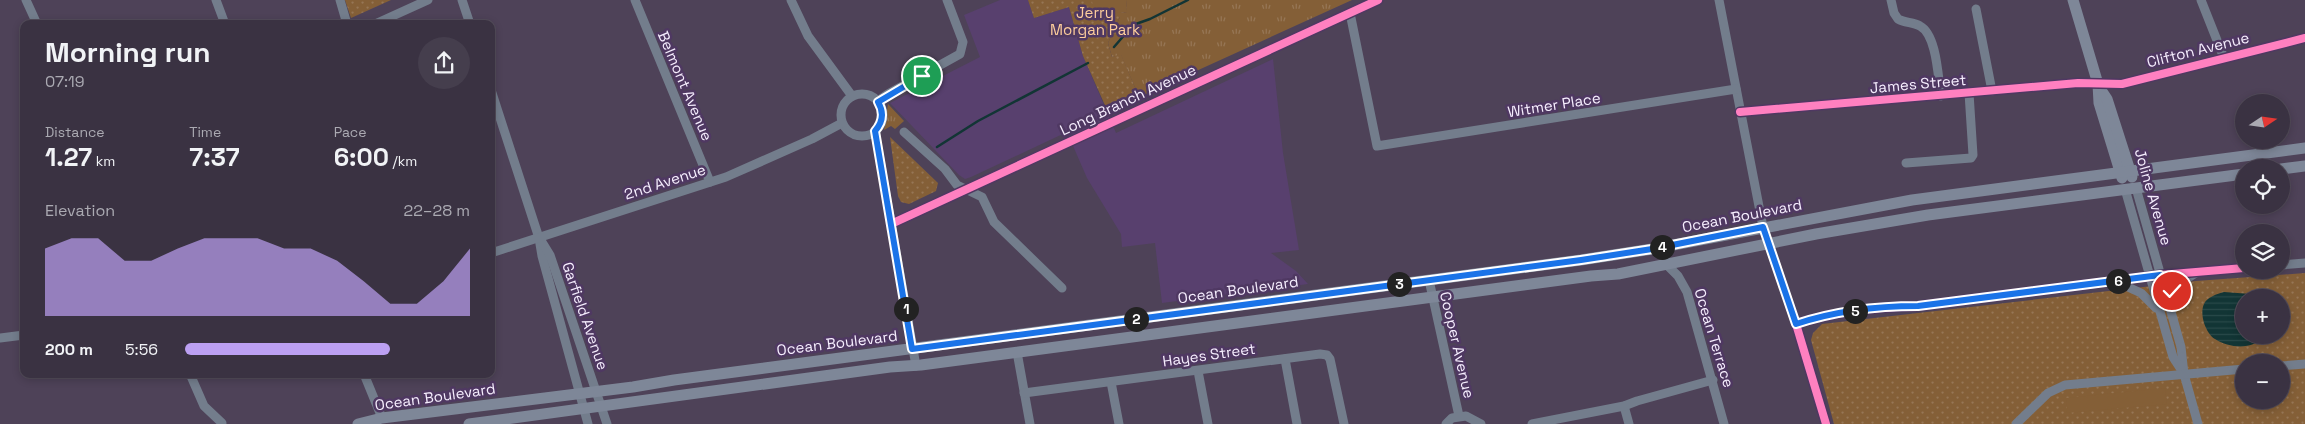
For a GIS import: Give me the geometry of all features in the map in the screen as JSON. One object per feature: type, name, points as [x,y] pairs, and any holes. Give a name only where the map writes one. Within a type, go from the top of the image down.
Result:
[{"type":"main road","name":"Joline Avenue","points":[[2073,0],[2098,84],[2107,99],[2130,189]]},
{"type":"main road","name":"Ocean Boulevard","points":[[358,424],[382,418],[1627,253],[1912,200],[2305,148]]},
{"type":"main road","points":[[2290,168],[2305,166]]},
{"type":"main road","name":"Ocean Boulevard","points":[[469,424],[890,367],[916,366],[1590,276],[1618,274],[1928,215],[2235,175]]},
{"type":"street","points":[[26,0],[35,20]]},
{"type":"street","points":[[216,0],[224,20]]},
{"type":"street","points":[[340,0],[346,20]]},
{"type":"street","points":[[384,20],[428,0]]},
{"type":"street","points":[[462,0],[469,20]]},
{"type":"street","name":"Belmont Avenue","points":[[635,0],[710,182]]},
{"type":"street","points":[[790,0],[808,36],[852,96]]},
{"type":"street","points":[[878,102],[888,94],[960,54],[963,42],[947,0]]},
{"type":"street","name":"Long Branch Avenue","points":[[891,224],[1378,0]]},
{"type":"street","points":[[1719,0],[1763,227],[1796,324],[1826,424]]},
{"type":"street","points":[[1891,0],[1894,13],[1898,19],[1921,26],[1930,34],[1941,96]]},
{"type":"street","points":[[2201,0],[2224,58]]},
{"type":"street","points":[[1976,9],[1992,91]]},
{"type":"street","name":"Witmer Place","points":[[1350,13],[1377,146],[1736,89]]},
{"type":"street","name":"Clifton Avenue","points":[[2098,84],[2122,84],[2305,38]]},
{"type":"street","name":"James Street","points":[[1740,112],[2078,83],[2098,84]]},
{"type":"street","points":[[1906,163],[1971,158],[1974,149],[1969,93]]},
{"type":"street","points":[[863,94],[878,102],[881,107],[882,120],[875,131],[869,134],[857,135],[842,123],[841,110],[843,104],[852,96],[863,94]]},
{"type":"street","name":"Garfield Avenue","points":[[495,102],[539,238],[542,256],[588,424]]},
{"type":"street","name":"2nd Avenue","points":[[495,252],[710,182],[812,139],[842,123]]},
{"type":"street","points":[[875,131],[916,366]]},
{"type":"street","points":[[904,132],[946,171],[957,185],[982,197],[994,222],[1062,288]]},
{"type":"street","name":"Joline Avenue","points":[[2130,189],[2169,305],[2183,353],[2184,374]]},
{"type":"street","name":"Joline Avenue","points":[[2130,189],[2148,277],[2173,357],[2184,374]]},
{"type":"street","name":"Garfield Avenue","points":[[539,238],[550,255],[607,424]]},
{"type":"street","points":[[2290,264],[2305,263]]},
{"type":"street","name":"Ocean Terrace","points":[[1668,266],[1678,276],[1687,292],[1724,424]]},
{"type":"street","points":[[1796,324],[1822,315],[2160,275],[2235,269]]},
{"type":"street","points":[[2169,305],[2170,294],[2175,287],[2198,271]]},
{"type":"street","name":"Cooper Avenue","points":[[1428,280],[1459,416]]},
{"type":"street","points":[[2115,281],[2141,293],[2158,310]]},
{"type":"street","points":[[0,338],[20,336]]},
{"type":"street","points":[[1017,352],[1030,424]]},
{"type":"street","name":"Hayes Street","points":[[1024,392],[1327,355],[1332,367],[1344,424]]},
{"type":"street","points":[[1285,359],[1297,424]]},
{"type":"street","points":[[2290,365],[2305,364]]},
{"type":"street","points":[[2016,424],[2048,393],[2065,385],[2235,370]]},
{"type":"street","points":[[1198,371],[1208,424]]},
{"type":"street","points":[[2184,374],[2198,424]]},
{"type":"street","points":[[192,378],[204,406],[222,423]]},
{"type":"street","points":[[366,378],[382,418]]},
{"type":"street","points":[[1532,424],[1624,406],[1637,400],[1713,380]]},
{"type":"street","points":[[1111,382],[1119,424]]},
{"type":"street","points":[[1624,406],[1629,424]]},
{"type":"street","name":"Cooper Avenue","points":[[1446,424],[1459,416],[1473,418],[1481,424]]},
{"type":"shaded area","points":[[1000,0],[1028,0],[1034,18],[1069,7],[1083,56],[1116,133],[1273,59],[1283,153],[1299,250],[1271,253],[1296,271],[1308,284],[1162,303],[1155,243],[1122,247],[1121,234],[1087,178],[1067,132],[971,177],[965,179],[959,175],[890,103],[980,57],[964,15]]},
{"type":"shaded area","points":[[2224,292],[2235,293],[2235,344],[2252,344],[2242,346],[2228,345],[2215,339],[2209,333],[2202,313],[2205,302],[2215,295]]},
{"type":"green space","points":[[345,0],[391,0],[351,18]]},
{"type":"green space","name":"Jerry Morgan Park","points":[[1028,0],[1126,0],[1127,12],[1120,13],[1108,43],[1112,57],[1121,54],[1139,97],[1108,112],[1083,56],[1069,7],[1034,18]]},
{"type":"green space","points":[[1092,0],[1126,0],[1127,12],[1094,15]]},
{"type":"green space","points":[[1126,0],[1352,0],[1139,97],[1121,55],[1112,57],[1108,43],[1120,17],[1119,13],[1127,12]]},
{"type":"green space","points":[[888,104],[904,121],[895,129],[891,126],[884,130]]},
{"type":"green space","points":[[890,137],[938,183],[936,191],[909,204],[901,202],[898,196]]},
{"type":"green space","points":[[2305,273],[2305,424],[1834,424],[1811,340],[1813,333],[1822,324],[2196,281],[2235,278],[2290,279],[2290,274]]},
{"type":"green space","points":[[2165,388],[2167,404],[2067,413],[2066,398]]},
{"type":"waterway","points":[[1114,47],[1133,25],[1150,19],[1188,0]]},
{"type":"waterway","points":[[937,147],[978,121],[1088,63]]},
{"type":"cycle path","points":[[891,224],[1378,0]]},
{"type":"cycle path","points":[[1740,112],[2078,83],[2122,84],[2305,38]]},
{"type":"cycle path","points":[[1826,424],[1796,324],[1856,310],[1918,306],[2160,275],[2235,269]]},
{"type":"route","points":[[922,76],[888,94],[878,102],[881,107],[882,120],[875,131],[912,349],[1581,260],[1652,249],[1763,227],[1796,324],[1822,315],[1893,306],[1918,306],[2160,275],[2169,305],[2172,291]]}]
